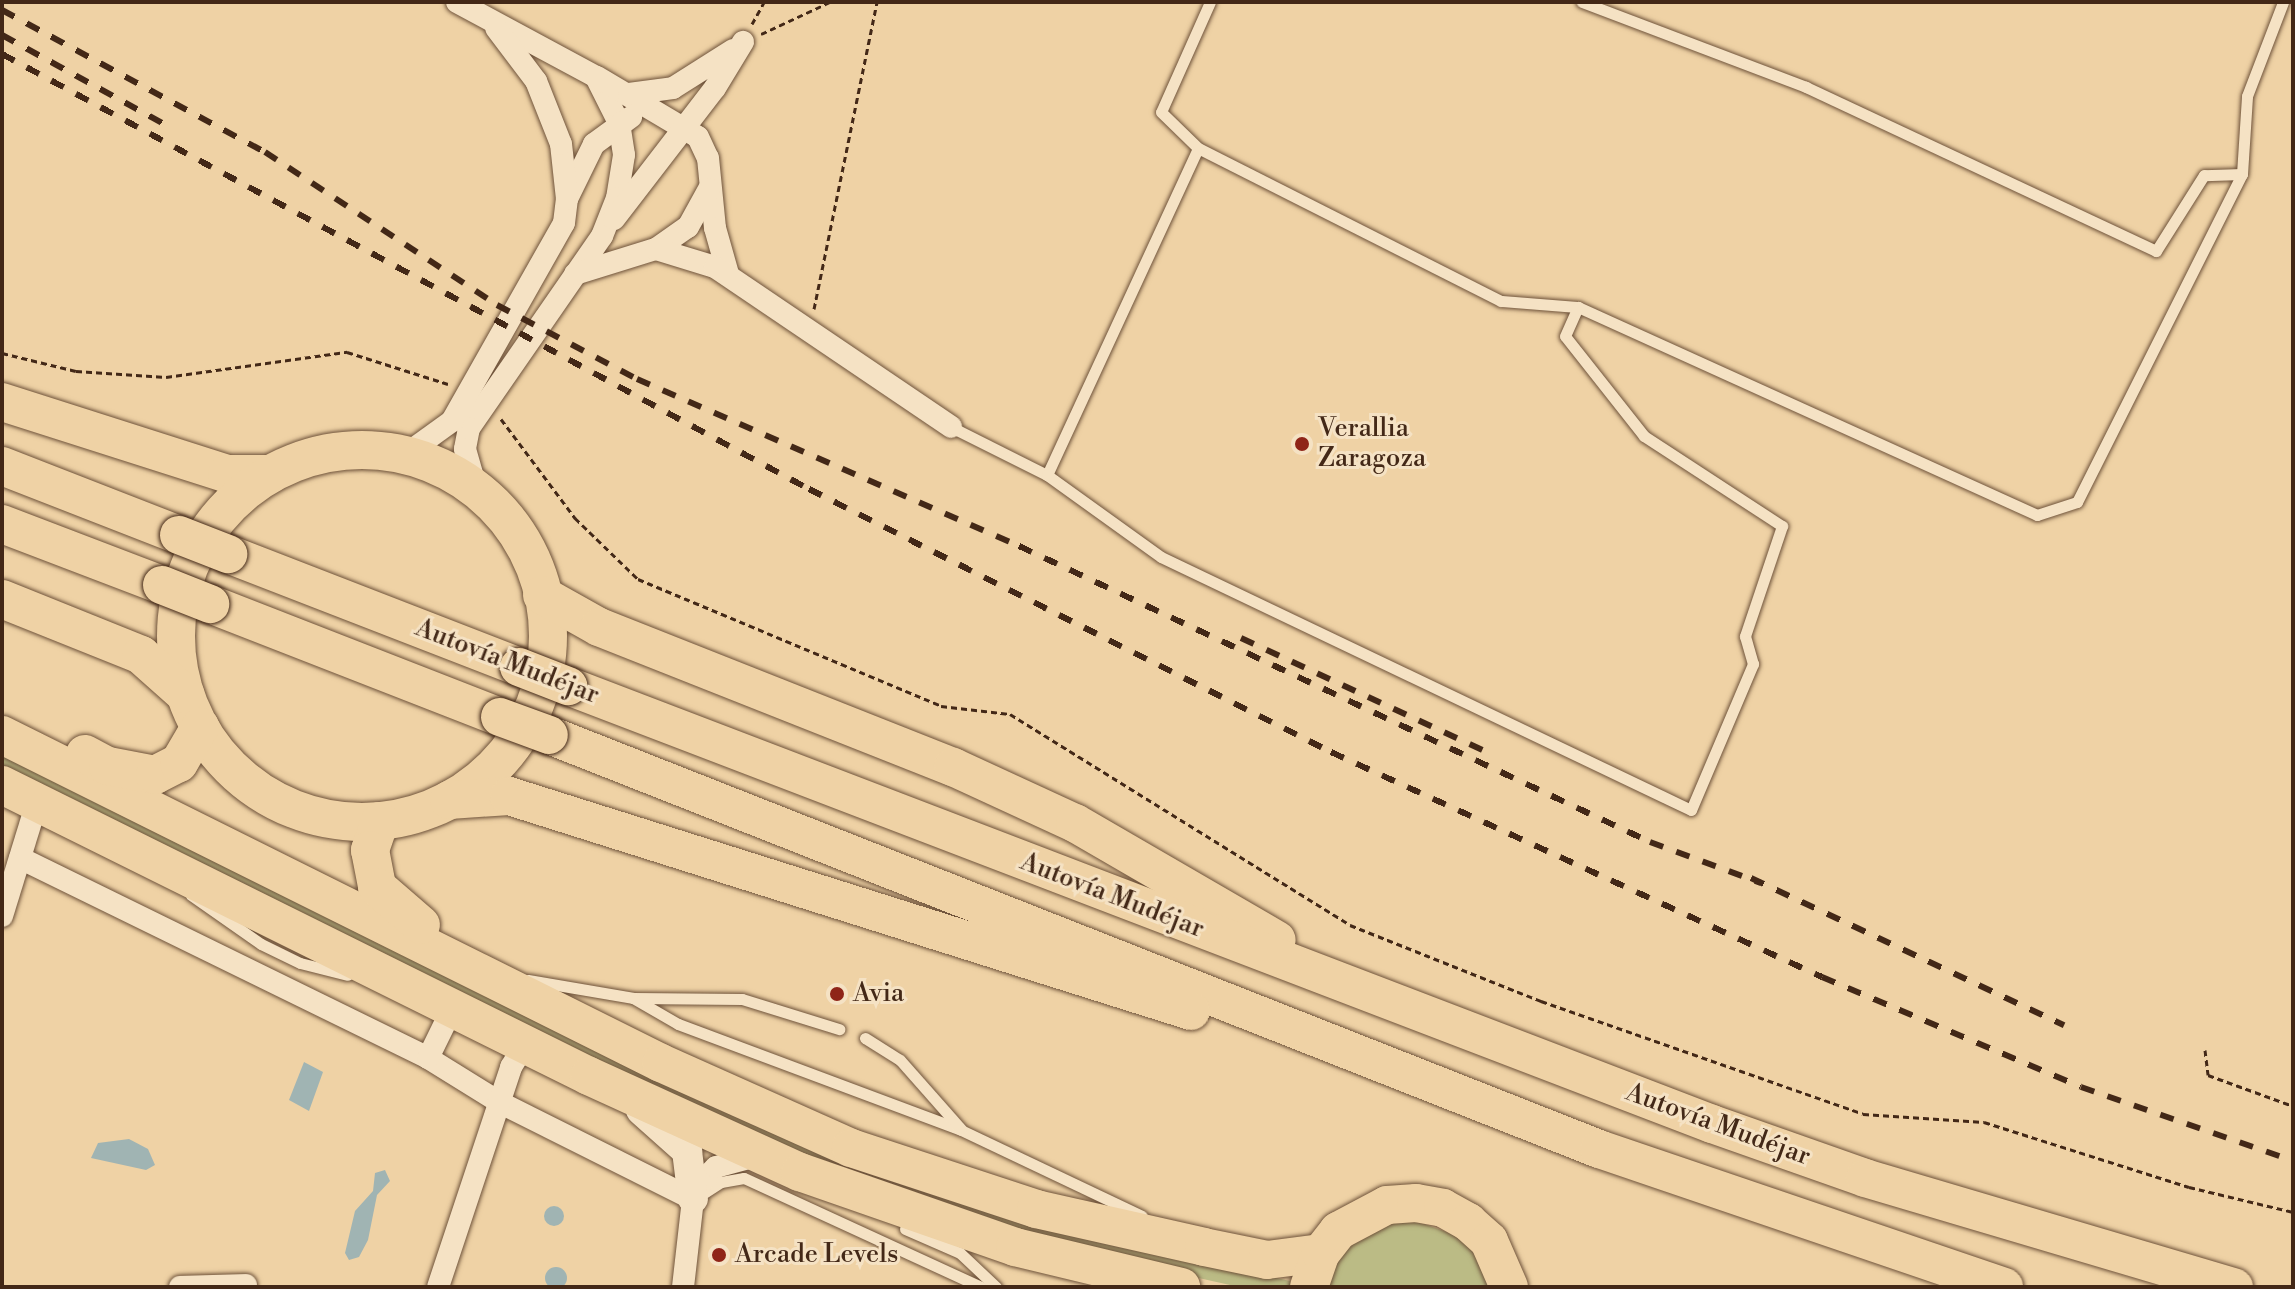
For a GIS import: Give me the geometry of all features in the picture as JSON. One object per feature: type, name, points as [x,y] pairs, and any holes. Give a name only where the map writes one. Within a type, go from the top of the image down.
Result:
[{"type":"highway","points":[[2,402],[227,474],[270,474],[336,452],[405,455],[431,463],[477,491],[518,537],[542,595],[547,639],[535,704],[501,760],[449,800]]},
{"type":"highway","name":"Autovía Mudéjar","points":[[2,466],[1406,1009],[1865,1178],[2234,1287]]},
{"type":"highway","points":[[2,713],[108,766],[155,775],[179,763],[193,710],[176,631],[189,569],[221,514],[270,474]]},
{"type":"highway","name":"Autovía Mudéjar","points":[[2,524],[549,735],[1599,1149],[2004,1287]]},
{"type":"highway","points":[[542,595],[599,627],[953,767],[1075,823],[1301,953],[1371,985],[1406,1009]]},
{"type":"highway","points":[[2,599],[141,655],[193,710],[228,766],[266,796],[333,820],[380,821],[449,800],[509,796],[1320,1052],[1599,1149]]},
{"type":"highway","points":[[2,735],[743,1102],[901,1166],[1036,1209],[1315,1270],[1338,1231],[1361,1214],[1416,1203],[1443,1208],[1468,1222],[1489,1241],[1509,1287]]},
{"type":"highway","points":[[2,785],[525,1045],[800,1172],[1015,1247],[1181,1287]]},
{"type":"highway","points":[[380,821],[370,850],[371,868],[388,902],[426,929],[564,998],[590,1027]]},
{"type":"street","points":[[457,2],[676,120],[705,150],[715,228],[728,274]]},
{"type":"street","points":[[491,21],[536,81],[549,111],[561,144],[567,199]]},
{"type":"street","points":[[629,94],[673,88],[710,69],[743,42]]},
{"type":"street","points":[[405,455],[442,432],[476,400],[575,274],[676,120],[743,42]]},
{"type":"street","points":[[596,77],[619,123],[622,174],[602,236]]},
{"type":"street","points":[[477,491],[465,449],[476,400],[548,259],[567,199],[594,144],[619,123],[642,112],[676,120]]},
{"type":"street","points":[[575,274],[656,249],[688,227],[711,185]]},
{"type":"street","points":[[656,249],[728,274],[951,427]]},
{"type":"street","points":[[2,916],[37,802]]},
{"type":"street","points":[[20,858],[428,1058],[499,1102],[693,1199]]},
{"type":"street","points":[[428,1058],[452,1009]]},
{"type":"street","points":[[438,1287],[499,1102],[525,1045]]},
{"type":"street","points":[[589,1076],[656,1120],[687,1151],[693,1199],[683,1287]]},
{"type":"street","points":[[693,1199],[716,1167],[747,1156],[765,1156]]},
{"type":"street","points":[[180,1287],[246,1285]]},
{"type":"lane","points":[[1210,2],[1161,112],[1198,148],[1501,301],[1578,307],[2037,515],[2077,502],[2167,332],[2242,174],[2247,96],[2283,2]]},
{"type":"lane","points":[[1582,2],[1602,6],[1806,87],[2156,251],[2204,175],[2242,174]]},
{"type":"lane","points":[[1047,475],[1198,148]]},
{"type":"lane","points":[[951,427],[1047,475],[1161,557],[1691,810],[1753,664],[1745,636],[1782,526],[1644,436],[1565,336],[1578,307]]},
{"type":"lane","points":[[527,980],[633,998],[742,999],[839,1029]]},
{"type":"lane","points":[[633,998],[678,1024],[961,1130],[1204,1247]]},
{"type":"lane","points":[[865,1038],[900,1060],[961,1130]]},
{"type":"lane","points":[[800,1172],[847,1203]]},
{"type":"lane","points":[[693,1199],[721,1182],[744,1178],[981,1287]]},
{"type":"lane","points":[[896,1225],[960,1253],[996,1287]]},
{"type":"path","points":[[743,42],[764,2]]},
{"type":"path","points":[[743,42],[830,2]]},
{"type":"path","points":[[809,332],[877,2]]},
{"type":"path","points":[[2,353],[76,371],[166,377],[347,352],[435,376],[503,420],[575,518],[638,579],[941,706],[1010,714],[1350,925],[1541,1001],[1863,1114],[1984,1122],[2189,1187],[2293,1212]]},
{"type":"path","points":[[2205,1050],[2208,1075],[2293,1106]]},
{"type":"green space","points":[[2,746],[535,1014],[1167,1254],[1290,1281],[1293,1287],[1239,1287],[1064,1248],[662,1102],[2,765]]},
{"type":"green space","points":[[1413,1220],[1461,1237],[1479,1256],[1492,1287],[1326,1287],[1343,1250],[1386,1223]]},
{"type":"shaded area","points":[[304,1062],[323,1072],[309,1111],[289,1100]]},
{"type":"shaded area","points":[[129,1139],[148,1149],[155,1165],[146,1170],[91,1158],[98,1143]]},
{"type":"shaded area","points":[[385,1170],[390,1181],[377,1195],[368,1240],[359,1257],[349,1260],[345,1253],[355,1211],[373,1191],[375,1173]]},
{"type":"shaded area","points":[[554,1206],[561,1209],[564,1216],[561,1223],[554,1226],[547,1223],[544,1216],[547,1209]]},
{"type":"shaded area","points":[[556,1267],[564,1270],[567,1278],[564,1286],[556,1289],[548,1286],[545,1278],[548,1270]]},
{"type":"railway","points":[[2,10],[265,152],[497,305],[637,379],[1019,546],[1650,842],[1761,883]]},
{"type":"railway","points":[[2,35],[173,129]]},
{"type":"railway","points":[[2,54],[809,489],[1331,752],[1822,977],[2081,1087],[2293,1161]]},
{"type":"railway","points":[[1241,638],[1484,751]]},
{"type":"railway","points":[[1751,878],[2064,1025]]},
{"type":"place","name":"Verallia Zaragoza","points":[[1302,444]]},
{"type":"place","name":"Avia","points":[[837,994]]},
{"type":"place","name":"Arcade Levels","points":[[719,1255]]}]
